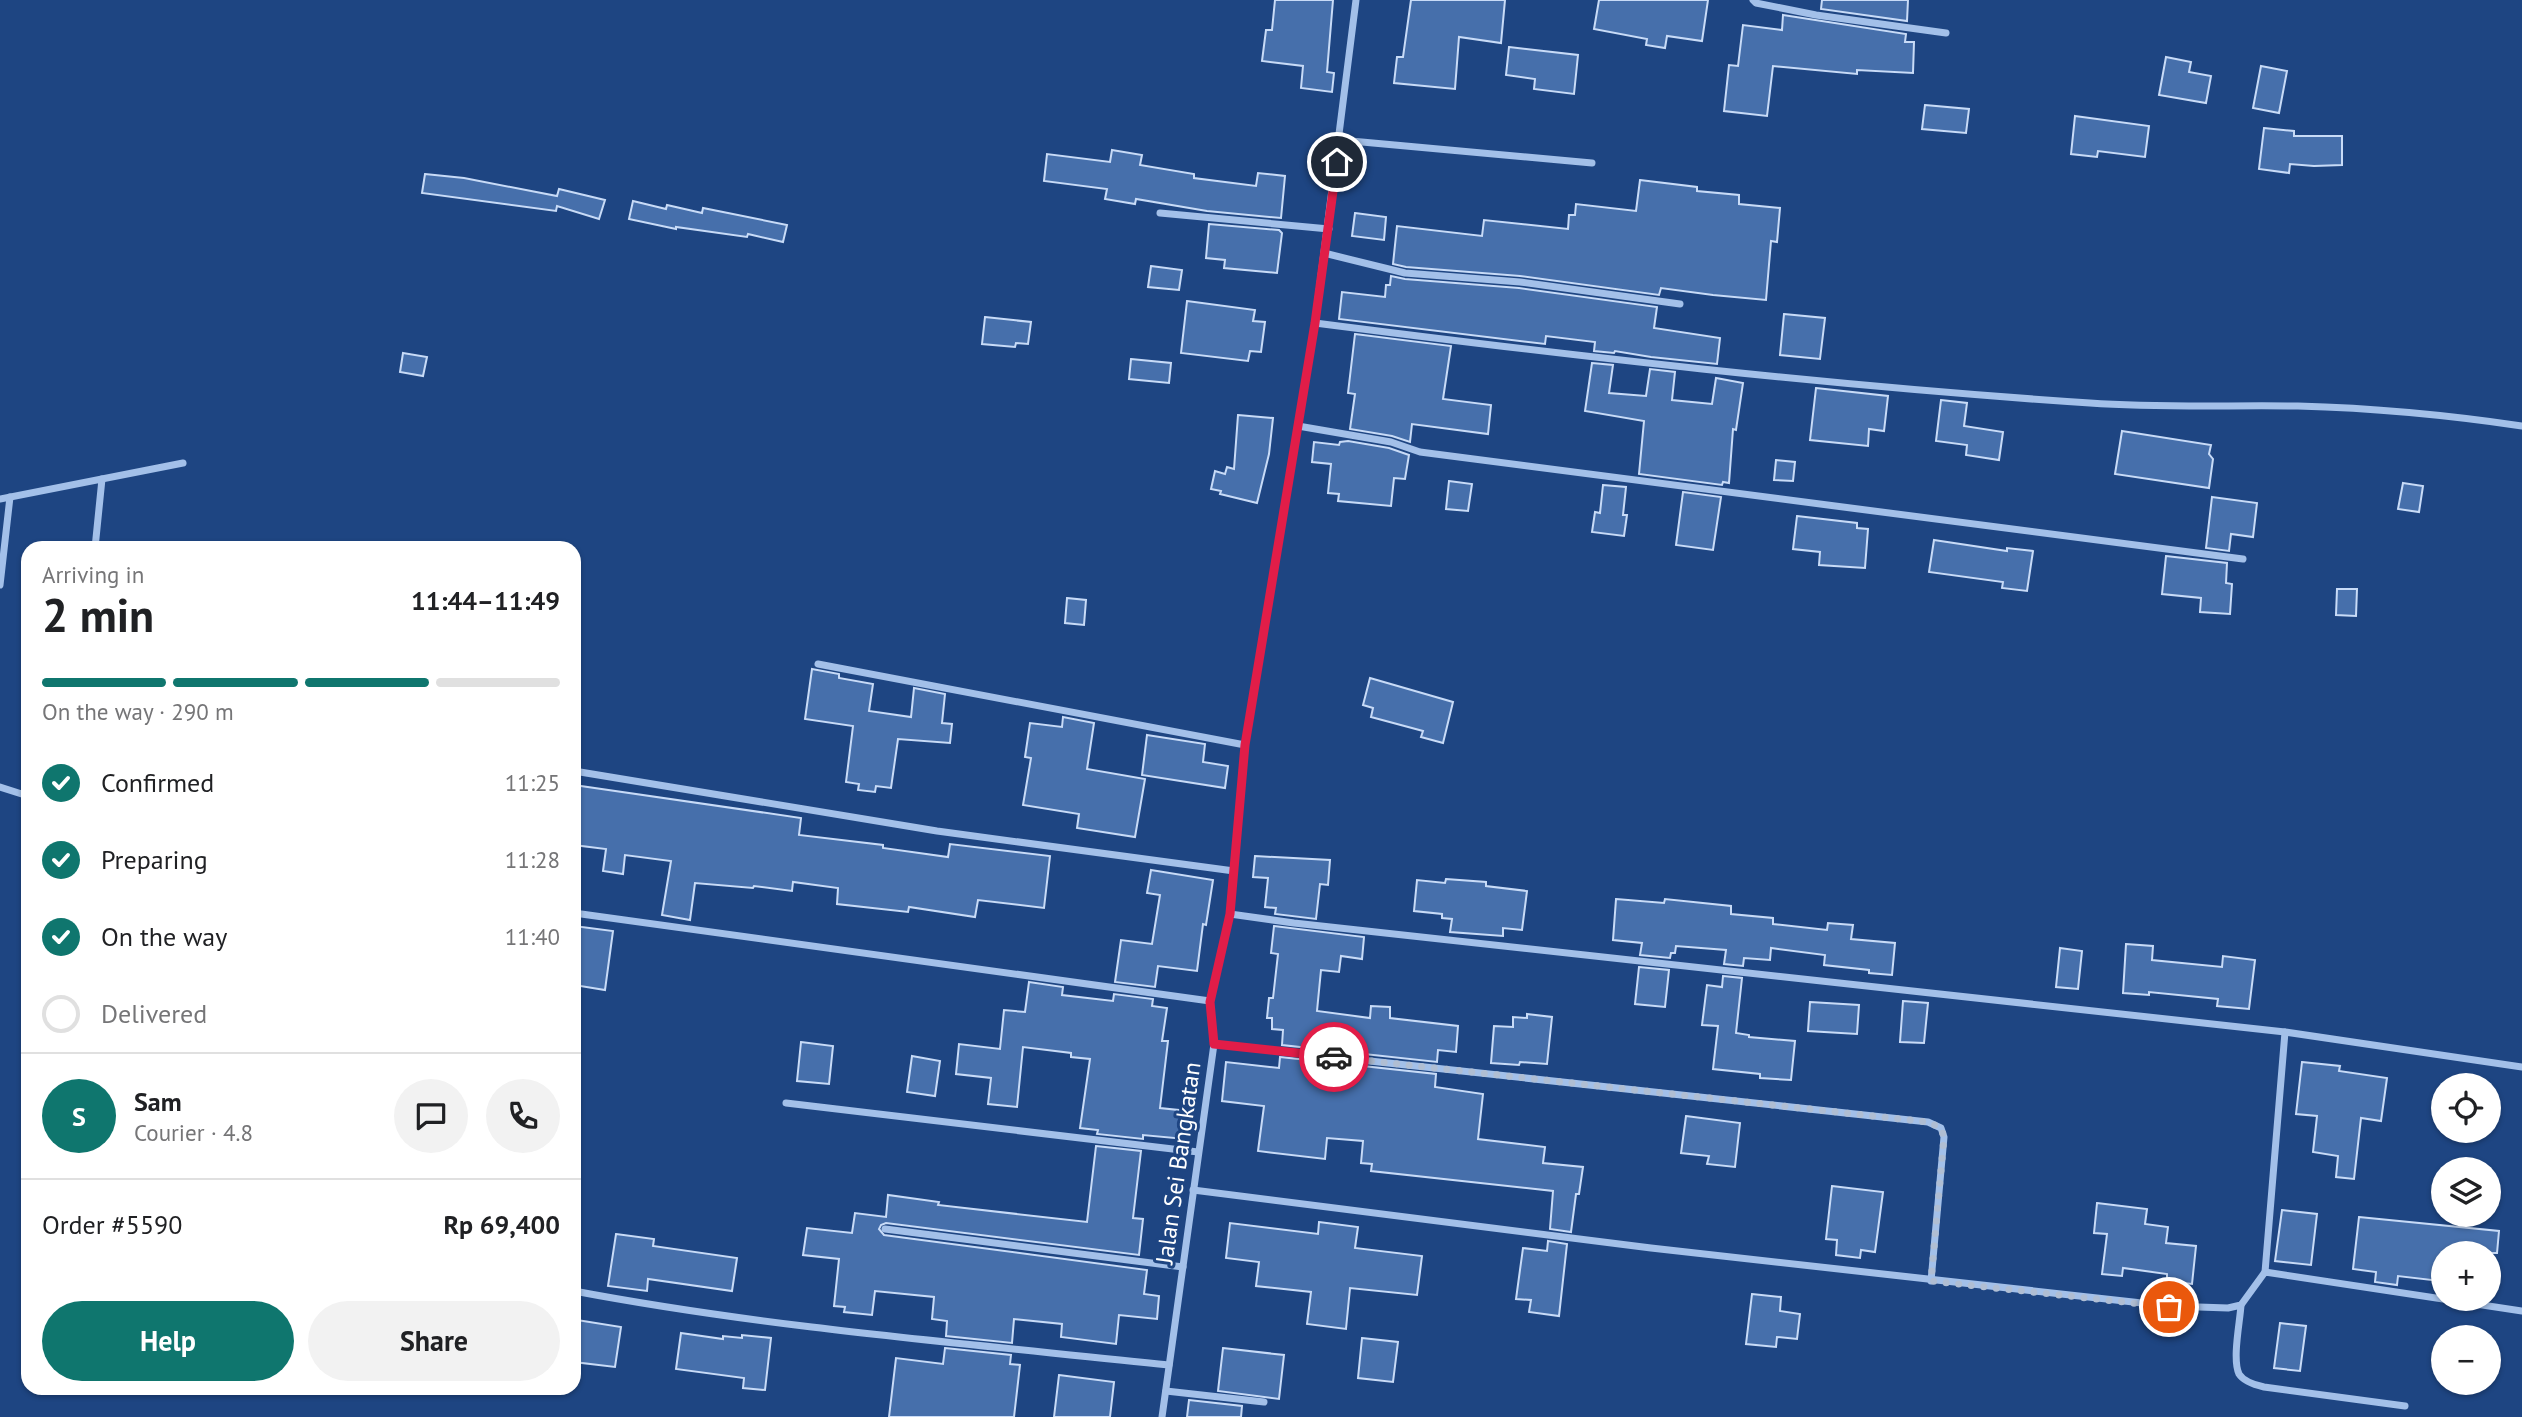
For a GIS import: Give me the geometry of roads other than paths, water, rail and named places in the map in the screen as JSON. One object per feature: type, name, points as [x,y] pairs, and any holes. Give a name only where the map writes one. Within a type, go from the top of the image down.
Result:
[{"type":"street","name":"Jalan Sei Bangkatan","points":[[1162,1417],[1214,1044],[1210,1002],[1230,914],[1245,745],[1315,323],[1356,0]]},
{"type":"street","points":[[1753,0],[1756,3],[1816,15],[1946,33]]},
{"type":"street","points":[[1340,140],[1592,163]]},
{"type":"street","points":[[1160,213],[1329,229]]},
{"type":"street","points":[[1324,253],[1405,272],[1520,282],[1680,304]]},
{"type":"street","points":[[1315,323],[1541,352],[1939,393],[2142,407],[2299,406],[2462,417],[2522,426]]},
{"type":"street","points":[[1298,426],[1391,442],[1420,452],[2243,559]]},
{"type":"street","points":[[0,499],[183,463]]},
{"type":"street","points":[[96,541],[102,479]]},
{"type":"street","points":[[0,585],[10,497]]},
{"type":"street","points":[[818,664],[1245,745]]},
{"type":"street","points":[[581,772],[937,831],[1234,871]]},
{"type":"street","points":[[0,787],[21,794]]},
{"type":"street","points":[[581,914],[1210,1002]]},
{"type":"street","points":[[1230,914],[2285,1032],[2522,1067]]},
{"type":"street","points":[[2285,1032],[2265,1272],[2241,1304],[2237,1362],[2240,1376],[2249,1383],[2264,1387],[2405,1406]]},
{"type":"street","points":[[1214,1044],[1928,1122],[1941,1128],[1944,1137],[1931,1281]]},
{"type":"street","points":[[786,1103],[1198,1152]]},
{"type":"street","points":[[1193,1190],[1931,1281],[2169,1307],[2228,1308],[2241,1304]]},
{"type":"street","points":[[885,1229],[1183,1267]]},
{"type":"street","points":[[2265,1272],[2522,1311]]},
{"type":"street","points":[[581,1292],[761,1319],[1169,1365]]},
{"type":"street","points":[[1166,1391],[1264,1402]]}]
